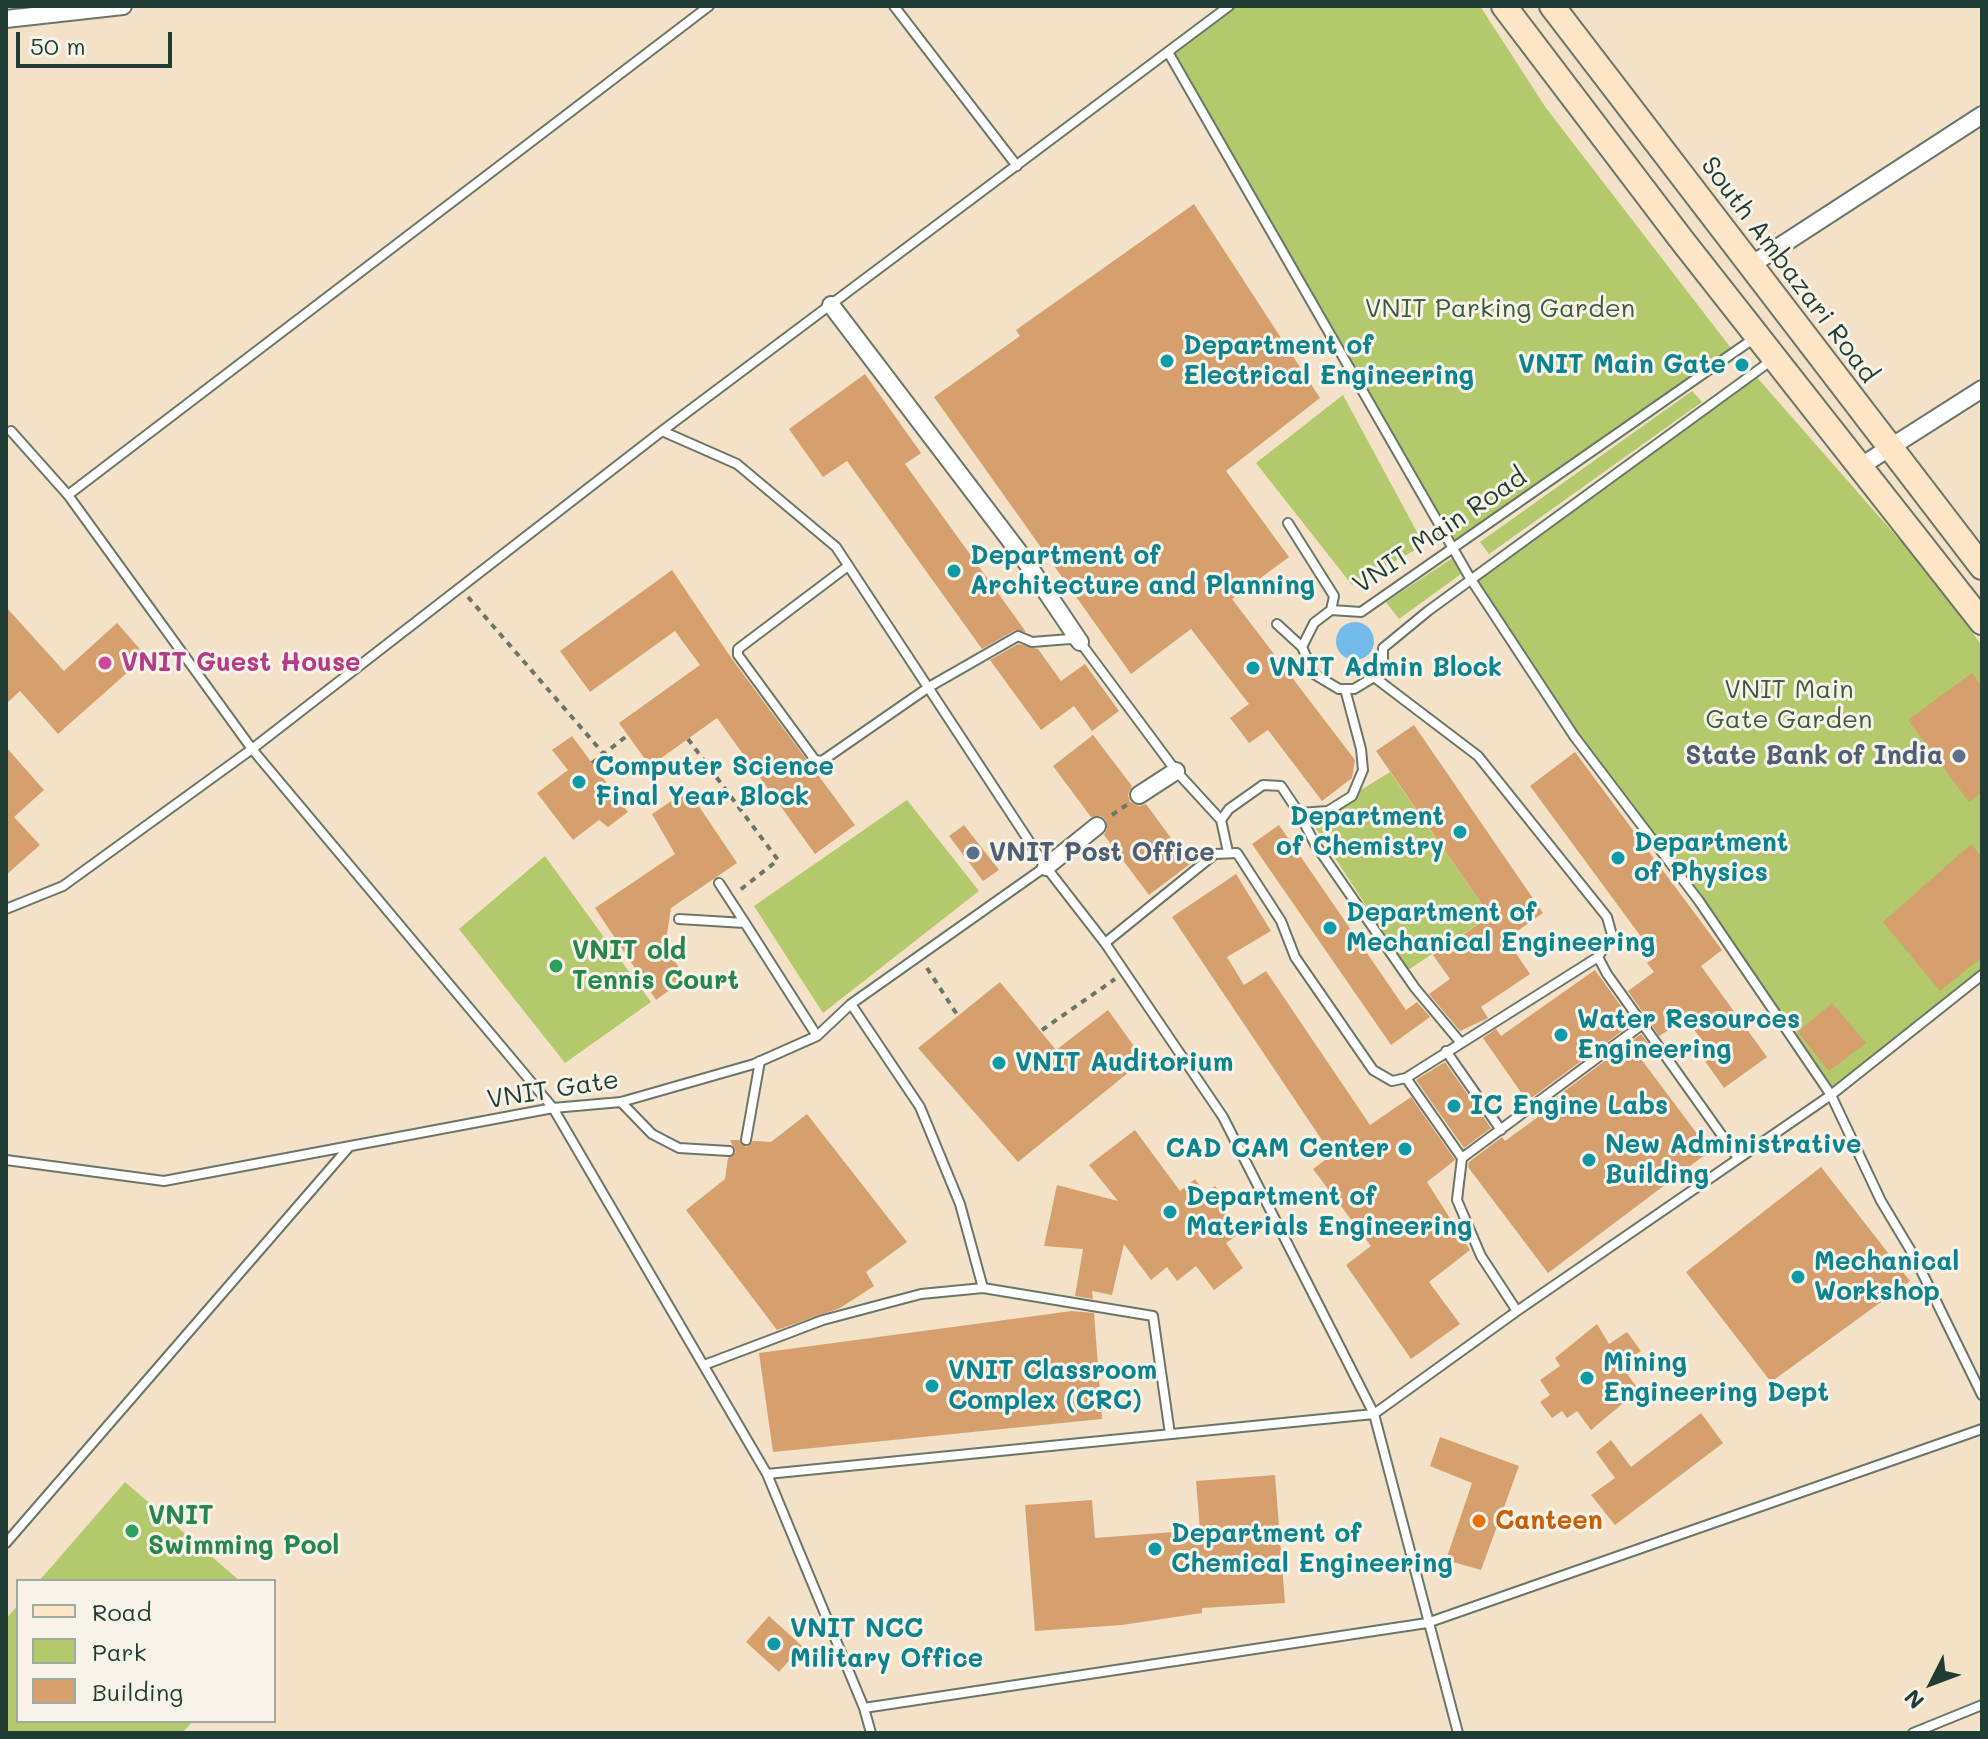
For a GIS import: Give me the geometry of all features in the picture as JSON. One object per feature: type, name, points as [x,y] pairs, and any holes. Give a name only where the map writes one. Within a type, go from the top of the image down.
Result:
[{"type":"main road","points":[[1504,6],[1982,622]]},
{"type":"main road","name":"South Ambazari Road","points":[[1553,6],[1982,567]]},
{"type":"street","points":[[6,19],[123,6]]},
{"type":"street","points":[[1751,265],[1982,115]]},
{"type":"street","points":[[831,305],[1022,556],[1080,642]]},
{"type":"street","points":[[1861,466],[1982,389]]},
{"type":"street","points":[[1139,795],[1176,771]]},
{"type":"street","points":[[1046,867],[1097,826]]},
{"type":"lane","points":[[68,495],[709,6]]},
{"type":"lane","points":[[894,6],[1017,166]]},
{"type":"lane","points":[[6,909],[63,886],[252,749],[662,431],[1229,6]]},
{"type":"lane","points":[[1168,52],[1470,578],[1574,736],[1699,901],[1831,1095],[1881,1201],[1914,1256],[1982,1395]]},
{"type":"lane","name":"VNIT Main Road","points":[[1302,647],[1314,623],[1331,610],[1361,612],[1758,336]]},
{"type":"lane","name":"VNIT Main Road","points":[[1374,677],[1383,659],[1383,648],[1470,578],[1776,358]]},
{"type":"lane","points":[[11,431],[68,495],[252,749],[553,1108],[767,1474],[864,1708],[871,1733]]},
{"type":"lane","points":[[662,431],[737,464],[836,547],[1046,867],[1105,943],[1223,1117],[1374,1414],[1458,1733]]},
{"type":"lane","points":[[1288,523],[1334,596],[1331,610]]},
{"type":"lane","points":[[848,566],[738,649],[738,655],[815,760],[822,761],[929,687],[1018,636],[1032,642],[1070,639],[1080,642],[1176,771],[1221,820],[1228,852]]},
{"type":"lane","points":[[1105,943],[1215,854],[1237,853],[1281,921],[1295,957],[1373,1070],[1392,1081],[1406,1078],[1598,957],[1612,935],[1607,917],[1507,788],[1478,756],[1374,677],[1354,689],[1345,689],[1314,674],[1302,647],[1277,624]]},
{"type":"lane","points":[[1299,813],[1328,811],[1352,796],[1363,770],[1361,749],[1345,689]]},
{"type":"lane","points":[[1221,820],[1229,809],[1263,785],[1281,786],[1315,844],[1415,988],[1461,1043]]},
{"type":"lane","name":"VNIT Gate","points":[[6,1160],[164,1181],[553,1108],[621,1102],[760,1061],[817,1036],[851,1004],[1046,867]]},
{"type":"lane","points":[[719,883],[817,1036]]},
{"type":"lane","points":[[679,919],[745,923]]},
{"type":"lane","points":[[1598,957],[1738,1158]]},
{"type":"lane","points":[[767,1474],[1374,1414],[1517,1311],[1831,1095],[1982,975]]},
{"type":"lane","points":[[851,1004],[920,1107],[960,1204],[983,1288]]},
{"type":"lane","points":[[1462,1158],[1643,1024]]},
{"type":"lane","points":[[1446,1051],[1501,1130]]},
{"type":"lane","points":[[746,1140],[756,1099],[760,1061]]},
{"type":"lane","points":[[1406,1078],[1462,1158],[1457,1200],[1481,1256],[1517,1311]]},
{"type":"lane","points":[[621,1102],[652,1134],[679,1148],[729,1151]]},
{"type":"lane","points":[[6,1543],[349,1146]]},
{"type":"lane","points":[[704,1365],[823,1320],[921,1294],[983,1288],[1153,1316],[1170,1434]]},
{"type":"lane","points":[[864,1708],[1427,1623],[1982,1429]]},
{"type":"lane","points":[[1913,1733],[1982,1705]]},
{"type":"path","points":[[460,588],[603,753]]},
{"type":"path","points":[[592,763],[628,735]]},
{"type":"path","points":[[688,739],[778,860],[729,899]]},
{"type":"path","points":[[1097,826],[1139,795]]},
{"type":"path","points":[[919,956],[958,1016]]},
{"type":"path","points":[[1042,1030],[1125,973]]},
{"type":"green space","name":"VNIT Parking Garden","points":[[1230,6],[1480,6],[1546,108],[1734,352],[1454,550],[1168,52]]},
{"type":"green space","name":"VNIT Main Gate Garden","points":[[1754,374],[1940,586],[1982,646],[1982,968],[1831,1095],[1470,579]]},
{"type":"green space","points":[[1692,391],[1702,402],[1489,554],[1480,542]]},
{"type":"green space","points":[[1343,395],[1424,545],[1352,585],[1256,463]]},
{"type":"green space","points":[[1454,557],[1461,574],[1399,619],[1386,602]]},
{"type":"green space","points":[[1390,772],[1490,916],[1408,970],[1311,821]]},
{"type":"green space","points":[[907,800],[979,891],[823,1013],[754,906]]},
{"type":"green space","name":"VNIT old Tennis Court","points":[[545,856],[651,1002],[565,1063],[459,929]]},
{"type":"green space","name":"VNIT Swimming Pool","points":[[125,1482],[238,1579],[41,1579]]},
{"type":"green space","points":[[16,1607],[16,1723],[191,1723],[182,1733],[6,1733],[6,1619]]},
{"type":"water","points":[[1355,622],[1369,627],[1374,641],[1369,655],[1355,660],[1341,655],[1336,641],[1341,627]]},
{"type":"building","points":[[1194,204],[1320,398],[1226,471],[1289,557],[1232,599],[1355,760],[1352,778],[1322,801],[1268,730],[1249,743],[1230,718],[1249,704],[1191,629],[1131,674],[934,397],[1020,336],[1016,330]]},
{"type":"building","name":"Department of Architecture and Planning","points":[[865,374],[921,453],[905,464],[1026,632],[1015,630],[982,649],[847,461],[823,477],[789,429]]},
{"type":"building","points":[[672,570],[732,659],[855,825],[815,854],[717,718],[650,766],[619,723],[700,665],[675,631],[590,692],[560,651]]},
{"type":"building","name":"VNIT Guest House","points":[[6,607],[64,671],[117,623],[146,656],[58,734],[20,691],[6,704]]},
{"type":"building","points":[[1018,644],[1038,649],[1061,681],[1085,664],[1119,711],[1092,731],[1074,706],[1041,730],[990,660]]},
{"type":"building","name":"State Bank of India","points":[[1972,673],[1982,687],[1982,792],[1969,802],[1908,720]]},
{"type":"building","name":"Department of Chemistry","points":[[1414,725],[1543,913],[1506,939],[1530,974],[1481,1007],[1488,1018],[1460,1031],[1429,994],[1450,979],[1433,955],[1490,916],[1376,751]]},
{"type":"building","points":[[1093,735],[1132,786],[1128,795],[1130,802],[1139,806],[1146,804],[1190,864],[1149,895],[1104,835],[1106,820],[1100,816],[1091,817],[1053,766]]},
{"type":"building","name":"Computer Science Final Year Block","points":[[572,736],[628,812],[608,827],[599,820],[573,840],[537,793],[568,770],[552,750]]},
{"type":"building","points":[[6,747],[44,790],[14,817],[40,845],[6,875]]},
{"type":"building","points":[[1575,752],[1722,950],[1701,966],[1767,1057],[1724,1088],[1702,1057],[1711,1052],[1686,1019],[1659,1036],[1628,991],[1654,972],[1647,963],[1656,957],[1530,786]]},
{"type":"building","points":[[688,790],[737,863],[671,908],[665,947],[686,978],[656,1000],[595,908],[675,854],[652,814]]},
{"type":"building","name":"VNIT Post Office","points":[[964,825],[999,870],[983,881],[949,836]]},
{"type":"building","points":[[1279,825],[1406,1010],[1417,1002],[1430,1017],[1391,1045],[1252,844]]},
{"type":"building","points":[[1971,844],[1982,857],[1982,957],[1940,991],[1883,922]]},
{"type":"building","points":[[1236,874],[1271,931],[1227,957],[1244,985],[1266,971],[1370,1125],[1411,1097],[1455,1160],[1427,1182],[1470,1250],[1429,1282],[1460,1324],[1411,1359],[1346,1265],[1371,1246],[1313,1169],[1332,1155],[1172,917]]},
{"type":"building","name":"Water Resources Engineering","points":[[1595,970],[1633,1023],[1527,1101],[1483,1038],[1496,1029],[1501,1036]]},
{"type":"building","name":"VNIT Auditorium","points":[[1000,982],[1056,1050],[1108,1010],[1144,1060],[1018,1162],[918,1048]]},
{"type":"building","points":[[1832,1003],[1866,1043],[1829,1071],[1798,1032]]},
{"type":"building","name":"New Administrative Building","points":[[1641,1034],[1648,1043],[1635,1051],[1710,1151],[1548,1273],[1468,1167],[1469,1162],[1502,1137],[1505,1141],[1538,1117],[1535,1113]]},
{"type":"building","name":"IC Engine Labs","points":[[1445,1062],[1491,1128],[1464,1148],[1416,1080]]},
{"type":"building","points":[[807,1114],[907,1242],[866,1272],[874,1286],[840,1308],[777,1330],[686,1210],[725,1179],[728,1158],[736,1152],[730,1140],[739,1140],[746,1147],[753,1141],[771,1142]]},
{"type":"building","name":"Department of Materials Engineering","points":[[1135,1130],[1180,1191],[1195,1179],[1205,1193],[1215,1186],[1230,1205],[1226,1214],[1240,1233],[1226,1243],[1243,1268],[1214,1290],[1196,1266],[1177,1281],[1167,1267],[1151,1280],[1124,1244],[1112,1295],[1092,1291],[1093,1299],[1075,1296],[1083,1249],[1044,1246],[1057,1185],[1118,1201],[1089,1165]]},
{"type":"building","name":"Mechanical Workshop","points":[[1821,1167],[1910,1281],[1771,1382],[1686,1272]]},
{"type":"building","name":"VNIT Classroom Complex (CRC)","points":[[1072,1311],[1094,1313],[1102,1419],[773,1452],[759,1353]]},
{"type":"building","name":"Mining Engineering Dept","points":[[1597,1324],[1609,1344],[1627,1332],[1641,1351],[1631,1357],[1637,1368],[1628,1375],[1639,1390],[1591,1430],[1577,1411],[1567,1418],[1562,1411],[1552,1418],[1540,1402],[1550,1395],[1540,1380],[1560,1366],[1555,1358]]},
{"type":"building","name":"Mining Engineering Dept","points":[[1701,1413],[1723,1443],[1615,1525],[1591,1495],[1615,1478],[1596,1452],[1611,1440],[1631,1467]]},
{"type":"building","name":"Canteen","points":[[1440,1437],[1519,1466],[1481,1570],[1446,1560],[1472,1483],[1430,1466]]},
{"type":"building","name":"Department of Chemical Engineering","points":[[1275,1475],[1285,1603],[1202,1608],[1202,1613],[1122,1625],[1035,1631],[1025,1505],[1092,1500],[1095,1538],[1200,1530],[1196,1481]]},
{"type":"building","name":"VNIT NCC Military Office","points":[[769,1616],[802,1646],[779,1672],[746,1642]]},
{"type":"place","name":"Department of Electrical Engineering","points":[[1167,361]]},
{"type":"place","name":"VNIT Main Gate","points":[[1742,365]]},
{"type":"place","name":"Department of Architecture and Planning","points":[[954,571]]},
{"type":"place","name":"VNIT Guest House","points":[[105,663]]},
{"type":"place","name":"VNIT Admin Block","points":[[1253,668]]},
{"type":"place","name":"State Bank of India","points":[[1959,756]]},
{"type":"place","name":"Computer Science Final Year Block","points":[[579,782]]},
{"type":"place","name":"Department of Chemistry","points":[[1460,832]]},
{"type":"place","name":"VNIT Post Office","points":[[973,853]]},
{"type":"place","name":"Department of Physics","points":[[1618,858]]},
{"type":"place","name":"Department of Mechanical Engineering","points":[[1330,928]]},
{"type":"place","name":"VNIT old Tennis Court","points":[[556,966]]},
{"type":"place","name":"Water Resources Engineering","points":[[1561,1035]]},
{"type":"place","name":"VNIT Auditorium","points":[[999,1063]]},
{"type":"place","name":"IC Engine Labs","points":[[1454,1106]]},
{"type":"place","name":"CAD CAM Center","points":[[1405,1149]]},
{"type":"place","name":"New Administrative Building","points":[[1589,1160]]},
{"type":"place","name":"Department of Materials Engineering","points":[[1170,1212]]},
{"type":"place","name":"Mechanical Workshop","points":[[1798,1277]]},
{"type":"place","name":"Mining Engineering Dept","points":[[1587,1378]]},
{"type":"place","name":"VNIT Classroom Complex (CRC)","points":[[932,1386]]},
{"type":"place","name":"Canteen","points":[[1479,1521]]},
{"type":"place","name":"VNIT Swimming Pool","points":[[132,1531]]},
{"type":"place","name":"Department of Chemical Engineering","points":[[1155,1549]]},
{"type":"place","name":"VNIT NCC Military Office","points":[[774,1644]]}]
